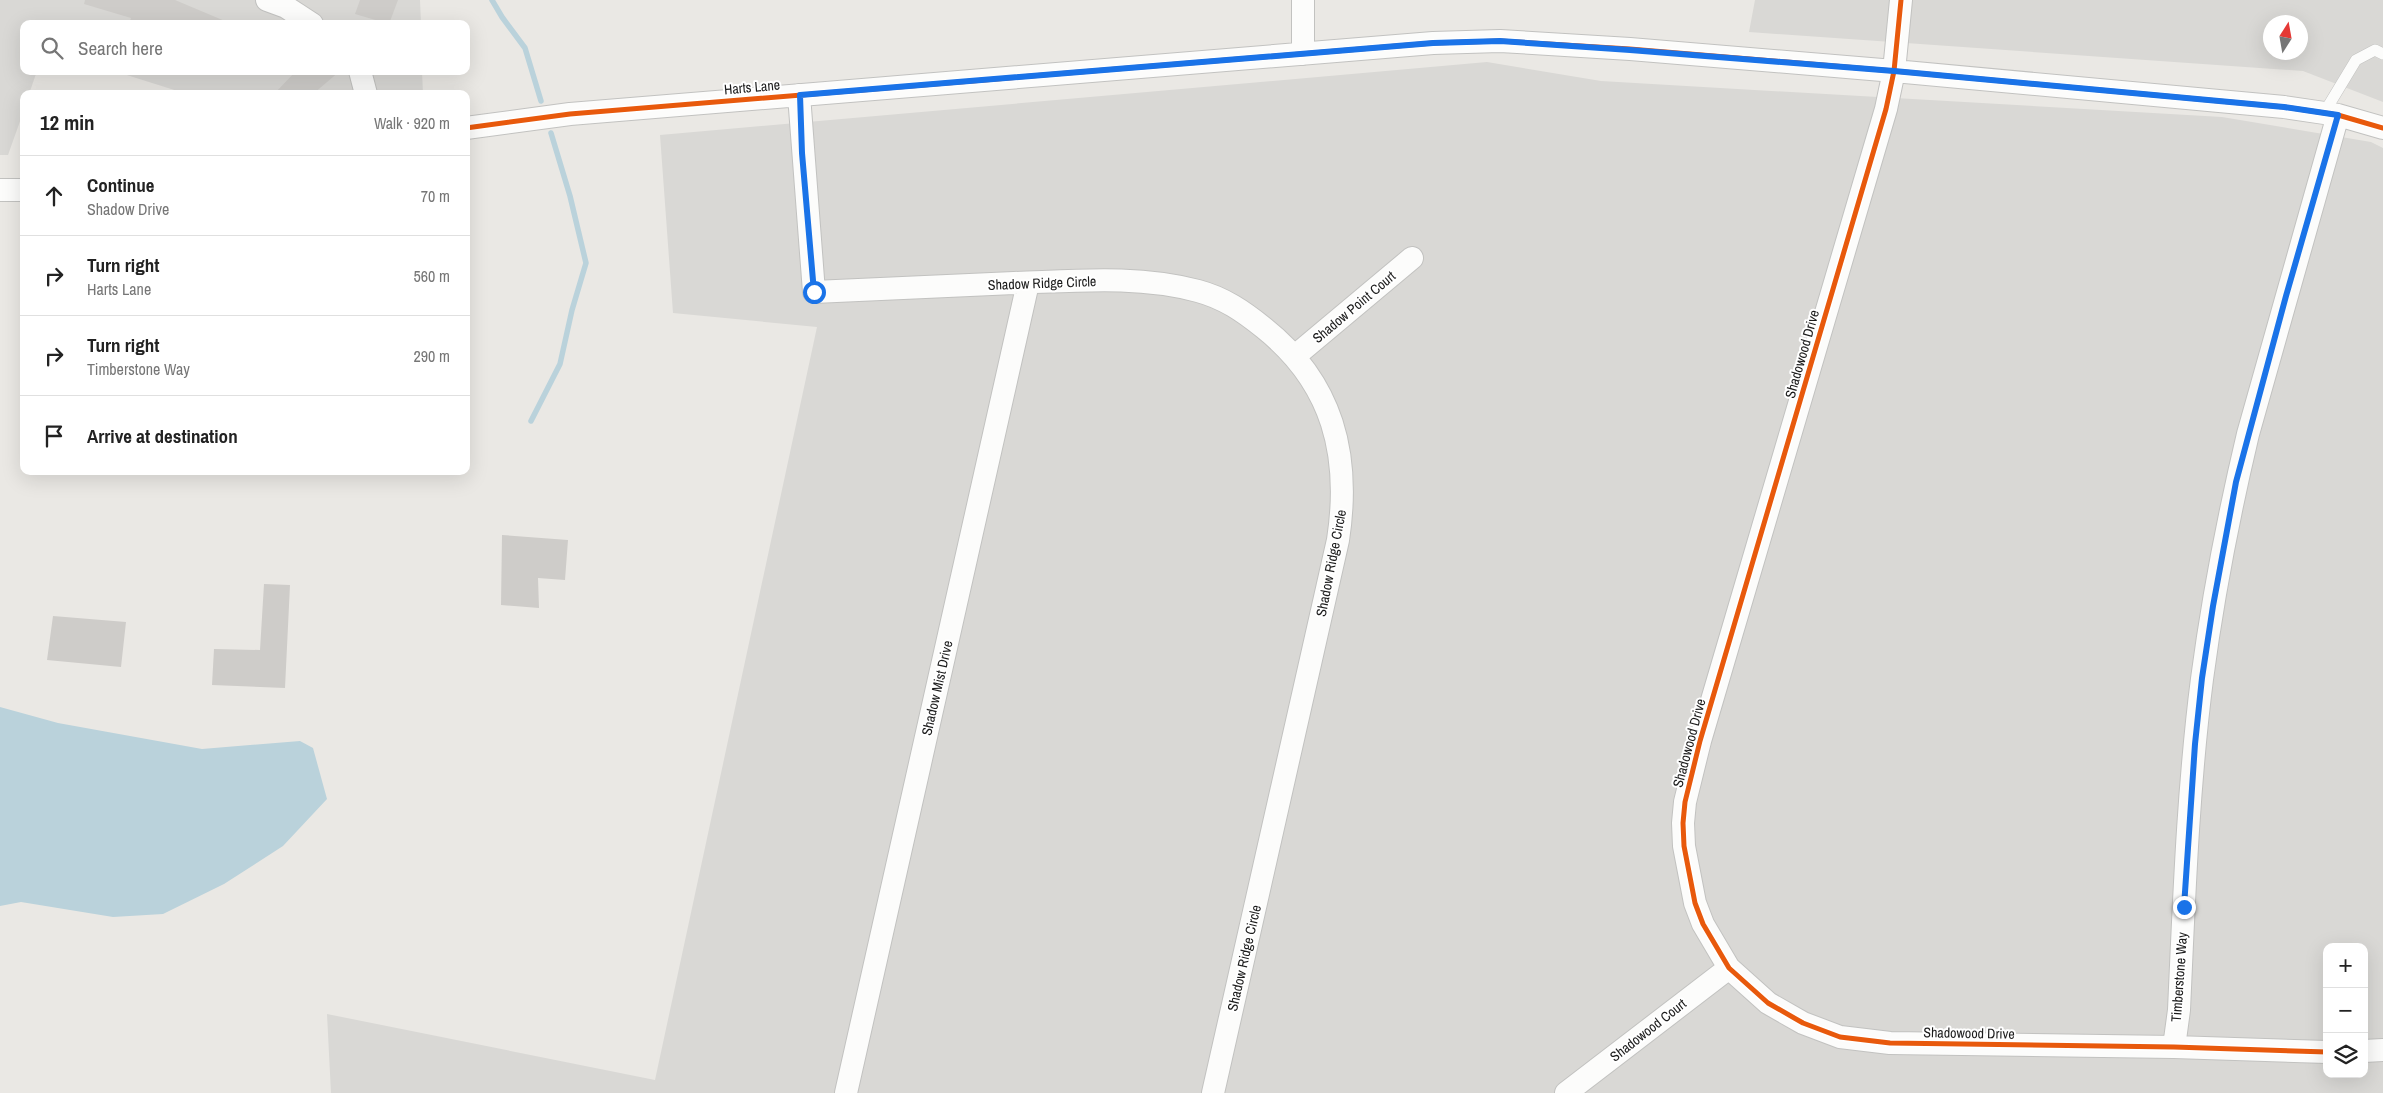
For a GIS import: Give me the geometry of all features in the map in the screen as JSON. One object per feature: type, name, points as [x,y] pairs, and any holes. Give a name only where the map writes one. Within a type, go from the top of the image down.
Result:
[{"type":"street","points":[[267,0],[286,7],[306,20]]},
{"type":"street","points":[[1303,0],[1303,54]]},
{"type":"street","name":"Shadowood Drive","points":[[1901,0],[1894,71],[1883,118],[1700,741],[1685,802],[1684,846],[1695,903],[1703,924],[1729,968],[1768,1003],[1803,1023],[1831,1034],[1864,1041],[1900,1044],[2174,1047],[2323,1052]]},
{"type":"street","name":"Harts Lane","points":[[470,127],[570,114],[1433,43],[1500,41],[1894,71],[2284,107],[2331,114],[2383,128]]},
{"type":"street","points":[[361,75],[365,90]]},
{"type":"street","name":"Shadow Ridge Circle","points":[[800,95],[802,153],[814,292],[1132,280],[1164,284],[1199,292],[1223,300],[1240,309],[1296,356],[1313,380],[1334,428],[1342,468],[1342,511],[1336,550],[1213,1093]]},
{"type":"street","name":"Timberstone Way","points":[[2174,1047],[2179,1010],[2195,744],[2213,606],[2236,482],[2331,114]]},
{"type":"street","points":[[0,190],[20,190]]},
{"type":"street","name":"Shadow Point Court","points":[[1296,356],[1412,258]]},
{"type":"street","name":"Shadow Mist Drive","points":[[846,1093],[1028,283]]},
{"type":"street","name":"Shadowood Court","points":[[1566,1093],[1729,968]]},
{"type":"street","points":[[2368,1052],[2383,1050]]},
{"type":"lane","points":[[2331,114],[2356,60],[2375,50],[2383,54]]},
{"type":"shaded area","points":[[0,0],[420,0],[421,20],[20,20],[20,75],[36,75],[30,90],[20,90],[20,121],[8,155],[0,155]]},
{"type":"shaded area","points":[[1755,0],[2383,0],[2383,102],[2303,71],[1749,32]]},
{"type":"shaded area","points":[[1487,62],[1601,81],[2222,117],[2371,142],[2383,148],[2383,1093],[331,1093],[327,1014],[655,1080],[817,327],[673,313],[660,135]]},
{"type":"shaded area","points":[[127,75],[422,75],[423,90],[174,90]]},
{"type":"water","points":[[0,707],[58,723],[202,749],[300,741],[313,748],[327,799],[283,846],[224,884],[163,914],[113,917],[21,902],[0,906]]},
{"type":"building","points":[[85,0],[175,0],[222,20],[130,20],[131,18],[84,4]]},
{"type":"building","points":[[360,0],[398,0],[390,20],[375,20],[355,14]]},
{"type":"building","points":[[292,75],[335,75],[318,90],[278,90]]},
{"type":"building","points":[[502,535],[568,540],[565,580],[538,578],[539,608],[501,605]]},
{"type":"building","points":[[264,584],[290,585],[285,688],[212,685],[214,649],[260,650]]},
{"type":"building","points":[[53,616],[126,622],[121,667],[47,660]]},
{"type":"waterway","points":[[492,0],[525,48],[541,101]]},
{"type":"waterway","points":[[531,421],[560,364],[572,310],[586,263],[570,196],[551,133]]},
{"type":"cycle path","points":[[1901,0],[1894,71],[1886,109],[1700,741],[1685,802],[1683,823],[1684,846],[1695,903],[1703,924],[1729,968],[1768,1003],[1803,1023],[1840,1037],[1890,1043],[2174,1047],[2323,1052]]},
{"type":"cycle path","points":[[470,127],[570,114],[1433,43],[1500,41],[1630,49],[1894,71],[2284,107],[2338,115],[2383,128]]},
{"type":"route","points":[[814,292],[802,153],[800,95],[1433,43],[1500,41],[1894,71],[2284,107],[2338,115],[2286,296],[2236,482],[2202,678],[2195,744],[2184,907]]}]
